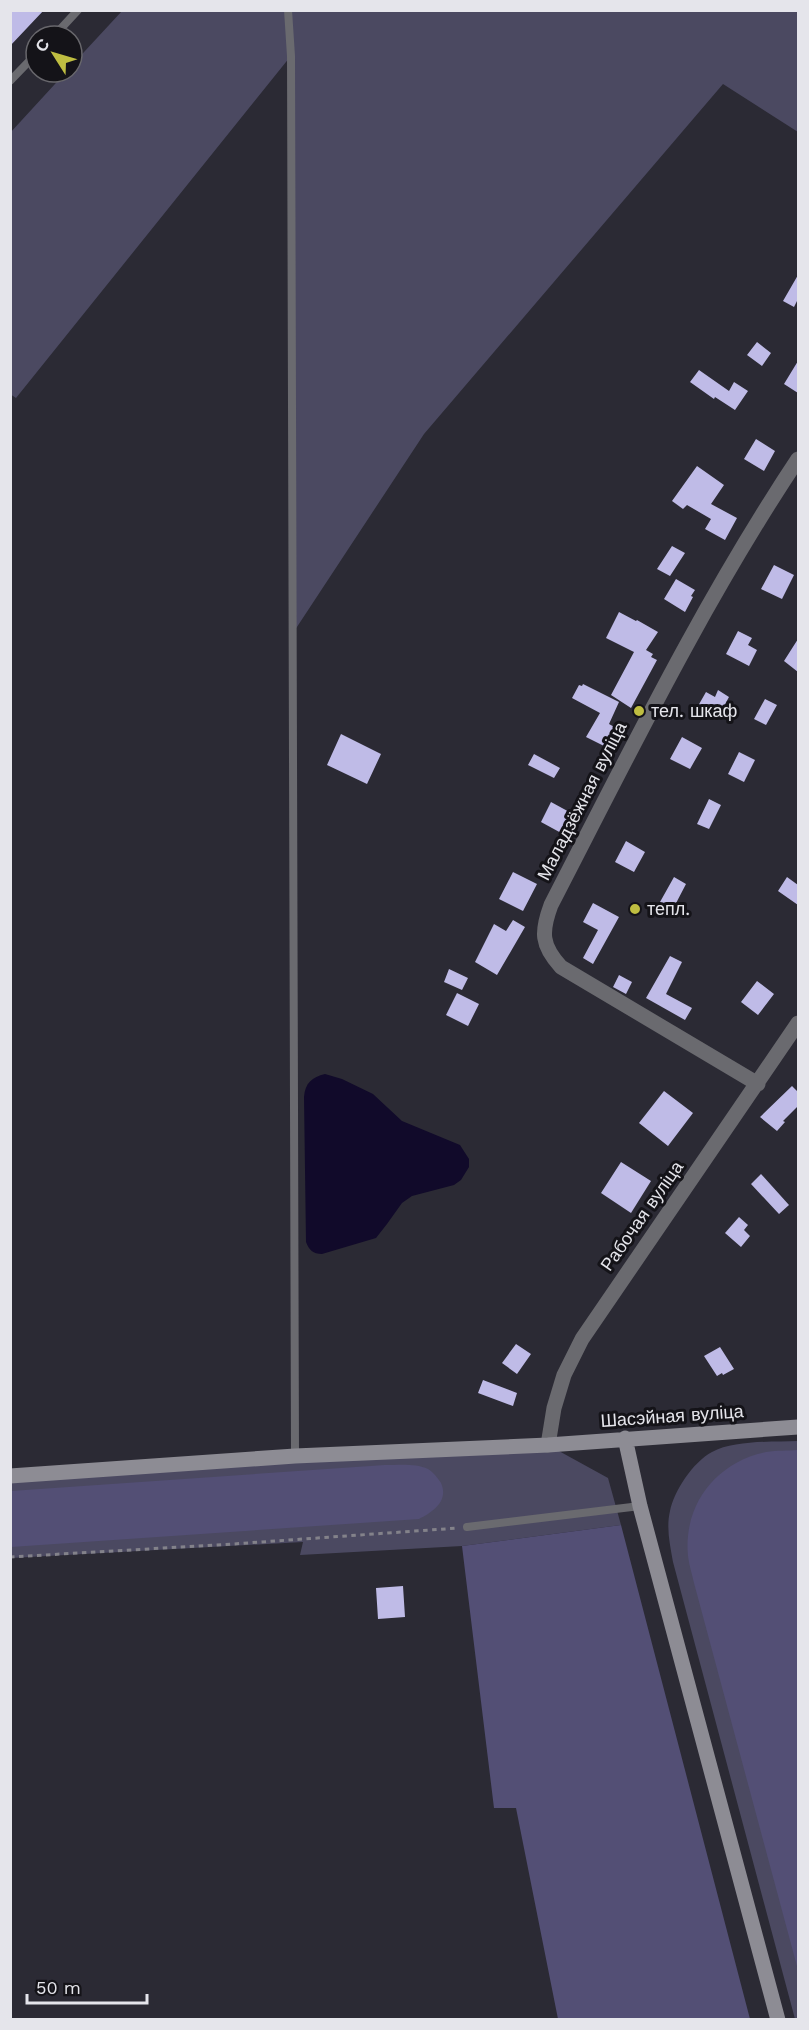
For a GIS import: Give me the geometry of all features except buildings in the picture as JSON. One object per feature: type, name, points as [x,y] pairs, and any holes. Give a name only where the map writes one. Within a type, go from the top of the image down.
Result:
[{"type":"main road","name":"Шасэйная вуліца","points":[[10,1476],[295,1456],[548,1445],[798,1427]]},
{"type":"main road","points":[[625,1438],[640,1506],[778,2019]]},
{"type":"street","name":"Маладзёжная вуліца","points":[[758,1084],[561,967],[550,954],[544,939],[545,922],[551,904],[654,706],[750,535],[798,459]]},
{"type":"street","name":"Рабочая вуліца","points":[[548,1445],[554,1408],[564,1375],[582,1339],[798,1023]]},
{"type":"lane","points":[[65,24],[78,10]]},
{"type":"lane","points":[[288,10],[291,56],[295,1456]]},
{"type":"lane","points":[[10,81],[24,66]]},
{"type":"lane","points":[[467,1527],[640,1506]]},
{"type":"path","points":[[10,1557],[467,1527]]},
{"type":"shaded area","points":[[122,11],[798,11],[798,132],[723,84],[424,434],[293,633],[290,57],[16,398],[10,394],[10,133],[55,84],[84,84],[84,52]]},
{"type":"shaded area","points":[[325,1074],[342,1079],[373,1094],[402,1121],[460,1145],[469,1159],[469,1167],[461,1180],[454,1185],[412,1196],[402,1203],[376,1238],[322,1254],[312,1251],[306,1242],[304,1097],[310,1081]]},
{"type":"shaded area","points":[[798,1441],[798,2019],[795,2019],[673,1562],[668,1524],[672,1503],[680,1486],[691,1470],[712,1452],[731,1445]]},
{"type":"shaded area","points":[[548,1445],[608,1478],[621,1525],[462,1546],[300,1555],[303,1542],[11,1558],[11,1476]]},
{"type":"shaded area","points":[[798,1450],[798,1970],[694,1583],[688,1556],[688,1537],[697,1503],[718,1476],[732,1465],[748,1457],[770,1451]]},
{"type":"shaded area","points":[[385,1465],[413,1465],[430,1470],[440,1481],[443,1489],[438,1505],[419,1519],[11,1547],[11,1491]]},
{"type":"shaded area","points":[[621,1525],[750,2019],[558,2019],[516,1808],[494,1808],[462,1546]]},
{"type":"place","name":"тел. шкаф","points":[[639,711]]},
{"type":"place","name":"тепл.","points":[[635,909]]}]
